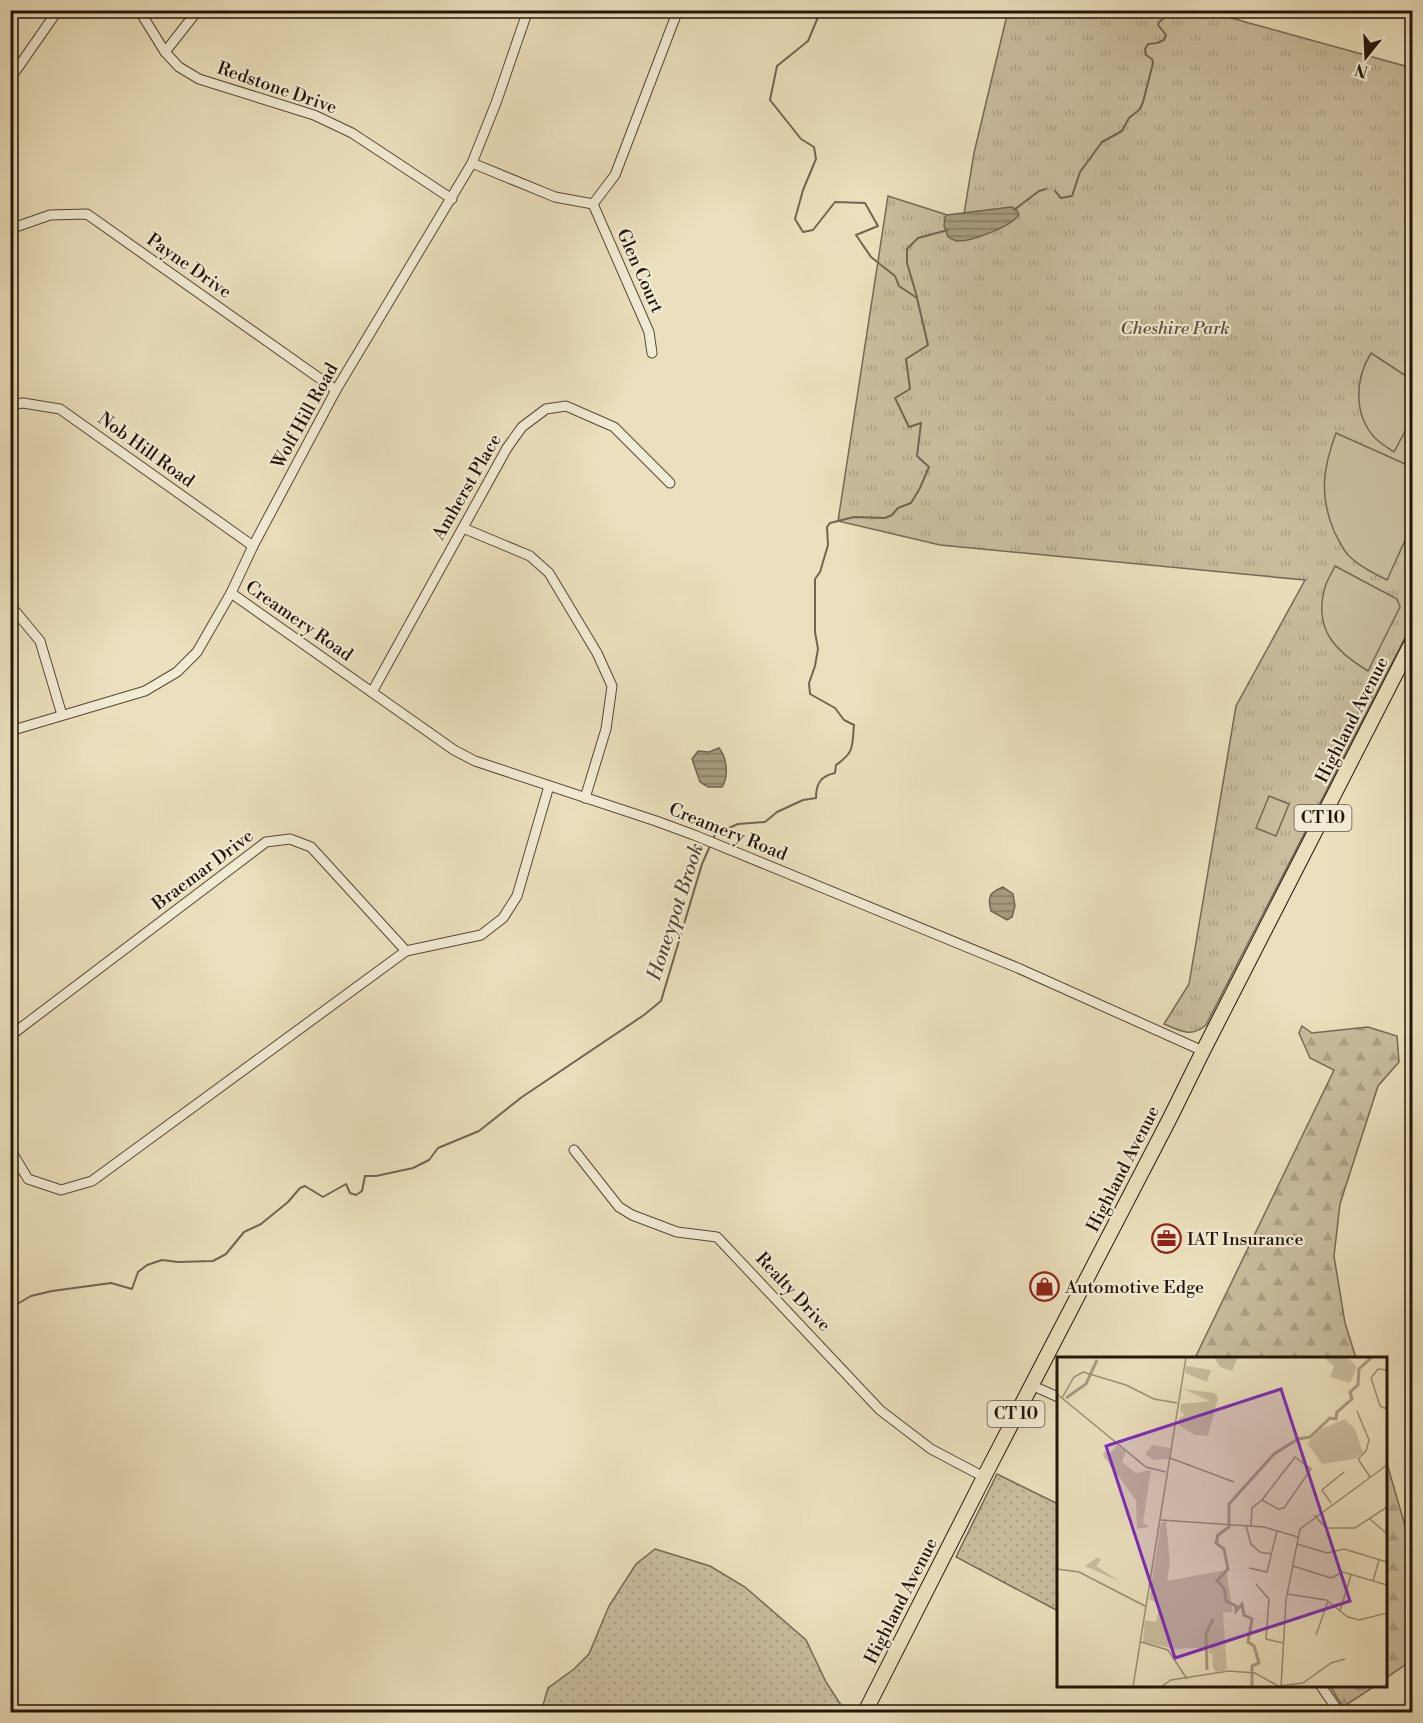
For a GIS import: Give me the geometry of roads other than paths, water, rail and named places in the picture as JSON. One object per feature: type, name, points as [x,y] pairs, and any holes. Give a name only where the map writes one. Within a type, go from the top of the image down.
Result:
[{"type":"highway","name":"Highland Avenue","points":[[865,1713],[1413,642]]},
{"type":"street","points":[[10,79],[58,10]]},
{"type":"street","name":"Redstone Drive","points":[[139,10],[165,52],[179,67],[199,79],[314,115],[352,134],[452,199]]},
{"type":"street","points":[[165,52],[198,10]]},
{"type":"street","name":"Wolf Hill Road","points":[[10,731],[145,691],[177,672],[197,652],[231,593],[253,546],[336,390],[472,163],[496,103],[528,10]]},
{"type":"street","points":[[472,163],[555,197],[592,204],[615,175],[678,10]]},
{"type":"street","name":"Glen Court","points":[[592,204],[649,332],[652,353]]},
{"type":"street","name":"Payne Drive","points":[[10,229],[50,215],[87,214],[336,390]]},
{"type":"street","name":"Nob Hill Road","points":[[10,405],[23,403],[60,409],[253,546]]},
{"type":"street","name":"Amherst Place","points":[[372,692],[507,448],[522,428],[546,410],[566,406],[614,428],[670,483]]},
{"type":"street","points":[[463,528],[530,556],[549,573],[597,652],[612,686],[606,729],[585,798]]},
{"type":"street","name":"Creamery Road","points":[[231,593],[454,750],[475,761],[656,821],[702,839],[1018,968],[1203,1051]]},
{"type":"street","points":[[10,605],[40,641],[62,715]]},
{"type":"street","points":[[10,1149],[28,1179],[61,1190],[92,1182],[406,951],[481,935],[503,918],[517,896],[549,786]]},
{"type":"street","name":"Braemar Drive","points":[[10,1036],[266,842],[290,839],[311,847],[406,951]]},
{"type":"street","name":"Realty Drive","points":[[574,1150],[620,1207],[626,1211],[677,1232],[717,1237],[880,1410],[932,1449],[984,1477]]},
{"type":"street","points":[[1031,1385],[1057,1396]]},
{"type":"street","points":[[1322,1687],[1339,1713]]},
{"type":"waterway","name":"Honeypot Brook","points":[[713,840],[715,834],[738,824],[765,822],[777,812],[803,800],[816,798],[820,781],[835,773],[836,765],[850,752],[854,725],[844,720],[835,708],[810,694],[809,683],[818,649],[815,632],[815,579],[820,572],[828,545],[827,527],[830,523],[854,517],[885,518],[892,515],[898,508],[911,503],[929,467],[917,456],[921,423],[909,427],[895,398],[910,389],[906,359],[928,345],[917,298],[899,286],[895,276],[871,257],[856,235],[878,226],[865,203],[835,202],[813,230],[803,232],[795,219],[803,190],[816,159],[814,147],[801,139],[770,100],[777,66],[808,41],[821,10]]},
{"type":"waterway","points":[[1055,191],[1061,198],[1072,196],[1080,172],[1102,142],[1122,131],[1129,118],[1140,109],[1153,63],[1152,59],[1146,55],[1145,49],[1148,44],[1164,40],[1166,35],[1158,25],[1163,18],[1159,10]]},
{"type":"waterway","points":[[1014,210],[1039,191],[1046,189]]},
{"type":"waterway","points":[[917,297],[907,263],[907,249],[918,238],[948,230]]},
{"type":"waterway","name":"Honeypot Brook","points":[[10,1311],[31,1296],[52,1291],[111,1283],[132,1289],[138,1272],[147,1265],[162,1260],[213,1261],[226,1254],[244,1232],[261,1224],[288,1202],[300,1188],[305,1186],[323,1197],[346,1184],[350,1193],[356,1195],[362,1191],[365,1176],[376,1176],[413,1168],[429,1160],[438,1148],[479,1131],[522,1097],[644,1015],[661,1001],[702,864],[710,846]]},
{"type":"place","name":"IAT Insurance","points":[[1166,1239]]},
{"type":"place","name":"Automotive Edge","points":[[1044,1287]]},
{"type":"park label","name":"Cheshire Park","points":[[1175,328]]}]
